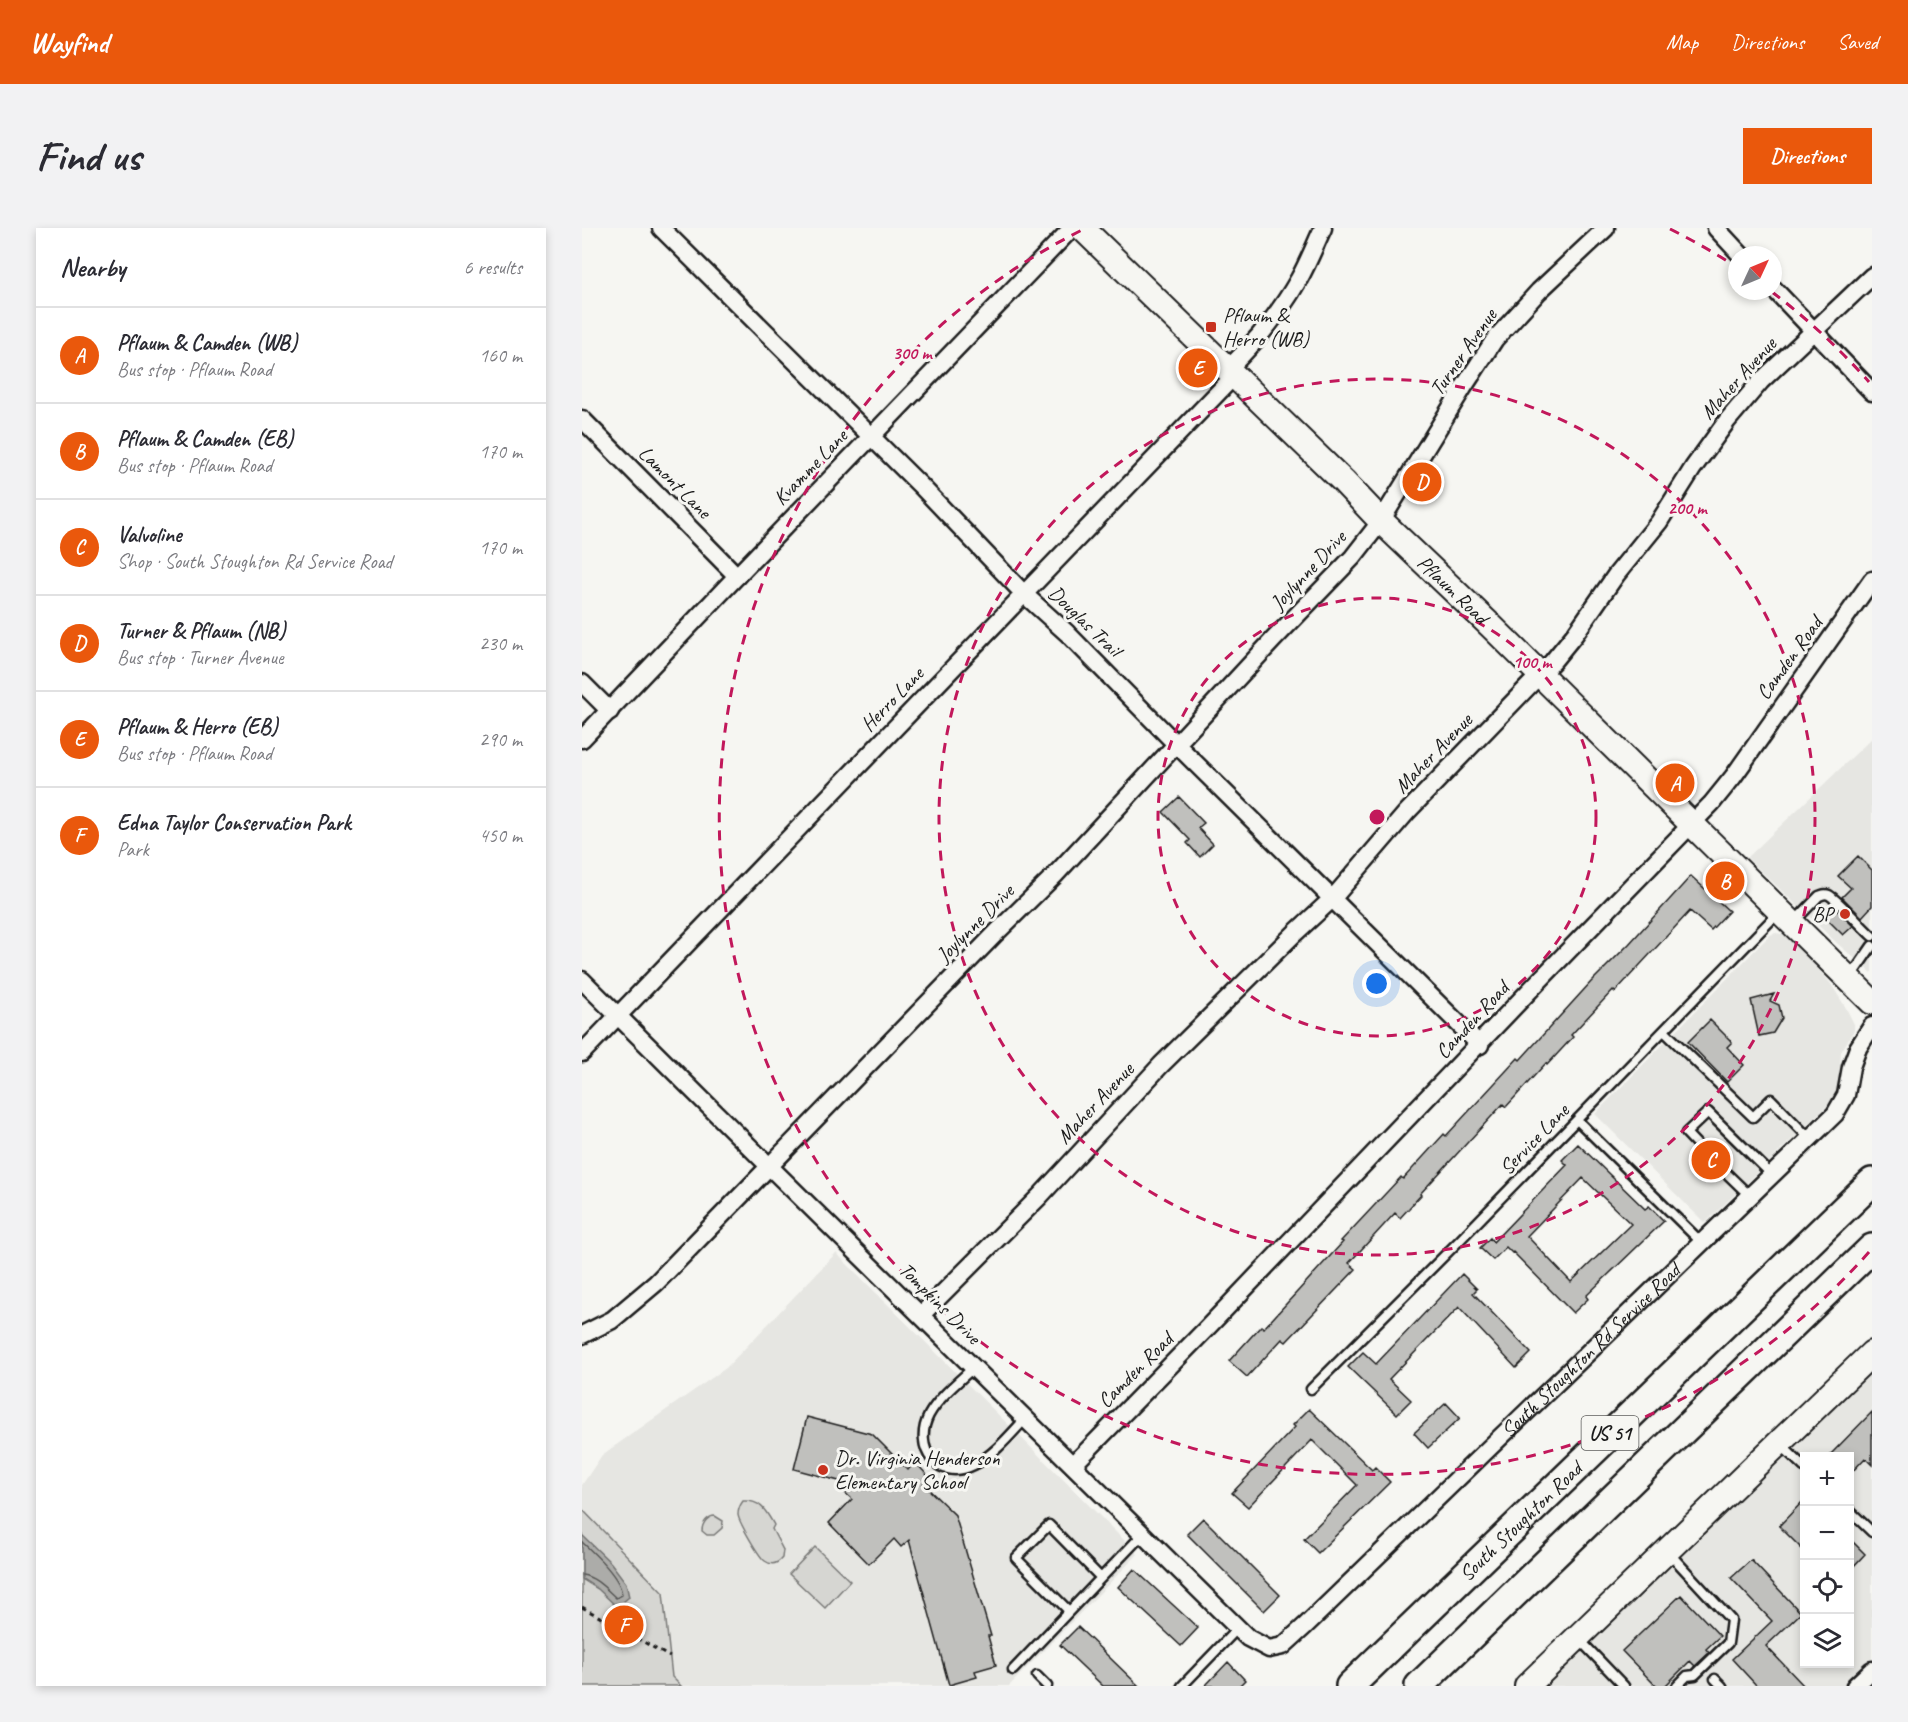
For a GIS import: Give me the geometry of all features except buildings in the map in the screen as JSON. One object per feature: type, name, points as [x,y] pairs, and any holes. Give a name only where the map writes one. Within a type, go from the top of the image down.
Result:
[{"type":"main road","name":"South Stoughton Road","points":[[1350,1686],[1872,1182]]},
{"type":"main road","points":[[1814,1305],[1872,1234]]},
{"type":"main road","name":"US 51","points":[[1419,1686],[1872,1248]]},
{"type":"street","name":"Douglas Trail","points":[[660,228],[929,494],[1025,595],[1066,633],[1479,1045]]},
{"type":"street","name":"Kvamme Lane","points":[[582,739],[1072,228]]},
{"type":"street","name":"Pflaum Road","points":[[1082,228],[1540,674],[1872,1002]]},
{"type":"street","name":"Herro Lane","points":[[582,1053],[1025,595],[1231,373],[1291,292],[1323,228]]},
{"type":"street","name":"Turner Avenue","points":[[1381,521],[1495,339],[1539,291],[1606,228]]},
{"type":"street","points":[[1716,228],[1733,246]]},
{"type":"street","name":"Maher Avenue","points":[[921,1315],[1040,1197],[1161,1065],[1333,898],[1407,812],[1540,674],[1575,634],[1616,575],[1659,522],[1693,468],[1727,421],[1761,381],[1872,276]]},
{"type":"street","points":[[1782,297],[1872,392]]},
{"type":"street","name":"Lamont Lane","points":[[582,419],[737,576]]},
{"type":"street","name":"Joylynne Drive","points":[[582,1335],[612,1320],[656,1283],[770,1167],[987,941],[1055,875],[1353,557],[1381,521]]},
{"type":"street","name":"Camden Road","points":[[1073,1465],[1542,978],[1693,825],[1733,777],[1872,580]]},
{"type":"street","points":[[582,683],[610,711]]},
{"type":"street","name":"Tompkins Drive","points":[[582,980],[1248,1638],[1264,1648],[1273,1649]]},
{"type":"street","name":"South Stoughton Rd Service Road","points":[[1273,1649],[1282,1646],[1305,1626],[1835,1114],[1846,1095],[1851,1067],[1858,1048],[1872,1026]]},
{"type":"street","points":[[1527,1686],[1872,1353]]},
{"type":"street","points":[[1855,1686],[1872,1670]]},
{"type":"lane","name":"Service Lane","points":[[1311,1389],[1664,1031],[1786,917],[1824,894],[1828,895],[1872,936]]},
{"type":"lane","points":[[1849,980],[1872,946]]},
{"type":"lane","points":[[1664,1031],[1753,1117],[1771,1100],[1810,1139]]},
{"type":"lane","points":[[1704,1152],[1686,1134],[1708,1112],[1772,1175]]},
{"type":"lane","points":[[1577,1120],[1701,1242]]},
{"type":"lane","points":[[1720,1167],[1750,1196]]},
{"type":"lane","points":[[974,1367],[940,1400],[930,1414],[925,1427],[924,1441],[928,1455],[936,1464],[950,1470],[963,1469],[976,1464],[1026,1418]]},
{"type":"lane","points":[[1779,1443],[1800,1463]]},
{"type":"lane","points":[[1854,1514],[1872,1532]]},
{"type":"lane","points":[[1069,1611],[1016,1558],[1050,1525],[1101,1578]]},
{"type":"lane","points":[[1012,1670],[1143,1534]]},
{"type":"lane","points":[[1667,1550],[1731,1620],[1728,1643],[1695,1675],[1687,1676],[1677,1686]]},
{"type":"lane","points":[[1182,1686],[1238,1628]]},
{"type":"lane","points":[[1577,1637],[1624,1686]]},
{"type":"lane","points":[[1037,1676],[1047,1686]]},
{"type":"lane","points":[[1715,1679],[1722,1686]]},
{"type":"path","points":[[582,1607],[670,1657]]},
{"type":"shaded area","points":[[1872,738],[1872,973],[1747,858]]},
{"type":"shaded area","points":[[1782,934],[1803,952],[1831,984],[1854,1024],[1854,1030],[1841,1052],[1837,1093],[1831,1102],[1705,1223],[1595,1114],[1770,935]]},
{"type":"shaded area","name":"Dr. Virginia Henderson Elementary School","points":[[836,1253],[1138,1554],[1009,1686],[681,1686],[672,1677],[663,1593],[582,1509],[582,1485],[602,1455],[726,1368]]},
{"type":"shaded area","points":[[1872,1353],[1872,1686],[1527,1686]]},
{"type":"shaded area","points":[[743,1501],[759,1504],[774,1525],[772,1529],[783,1550],[782,1558],[777,1562],[772,1564],[765,1561],[745,1532],[738,1515]]},
{"type":"shaded area","points":[[582,1509],[663,1593],[672,1677],[681,1686],[582,1686]]},
{"type":"shaded area","points":[[715,1516],[723,1521],[722,1528],[714,1535],[707,1535],[702,1531],[703,1525]]},
{"type":"shaded area","points":[[815,1547],[850,1581],[825,1608],[789,1574]]},
{"type":"water","points":[[582,1535],[611,1563],[626,1583],[629,1597],[617,1607],[598,1589],[582,1579]]},
{"type":"place","name":"Pflaum & Herro (WB)","points":[[1211,327]]},
{"type":"place","name":"Pflaum & Herro (EB)","points":[[1198,368]]},
{"type":"place","name":"Turner & Pflaum (NB)","points":[[1422,482]]},
{"type":"place","name":"Pflaum & Camden (WB)","points":[[1675,783]]},
{"type":"place","name":"Pflaum & Camden (EB)","points":[[1725,881]]},
{"type":"place","name":"BP","points":[[1845,914]]},
{"type":"place","name":"Valvoline","points":[[1711,1160]]},
{"type":"place","name":"Dr. Virginia Henderson Elementary School","points":[[823,1470]]},
{"type":"place","name":"Edna Taylor Conservation Park","points":[[624,1625]]}]
